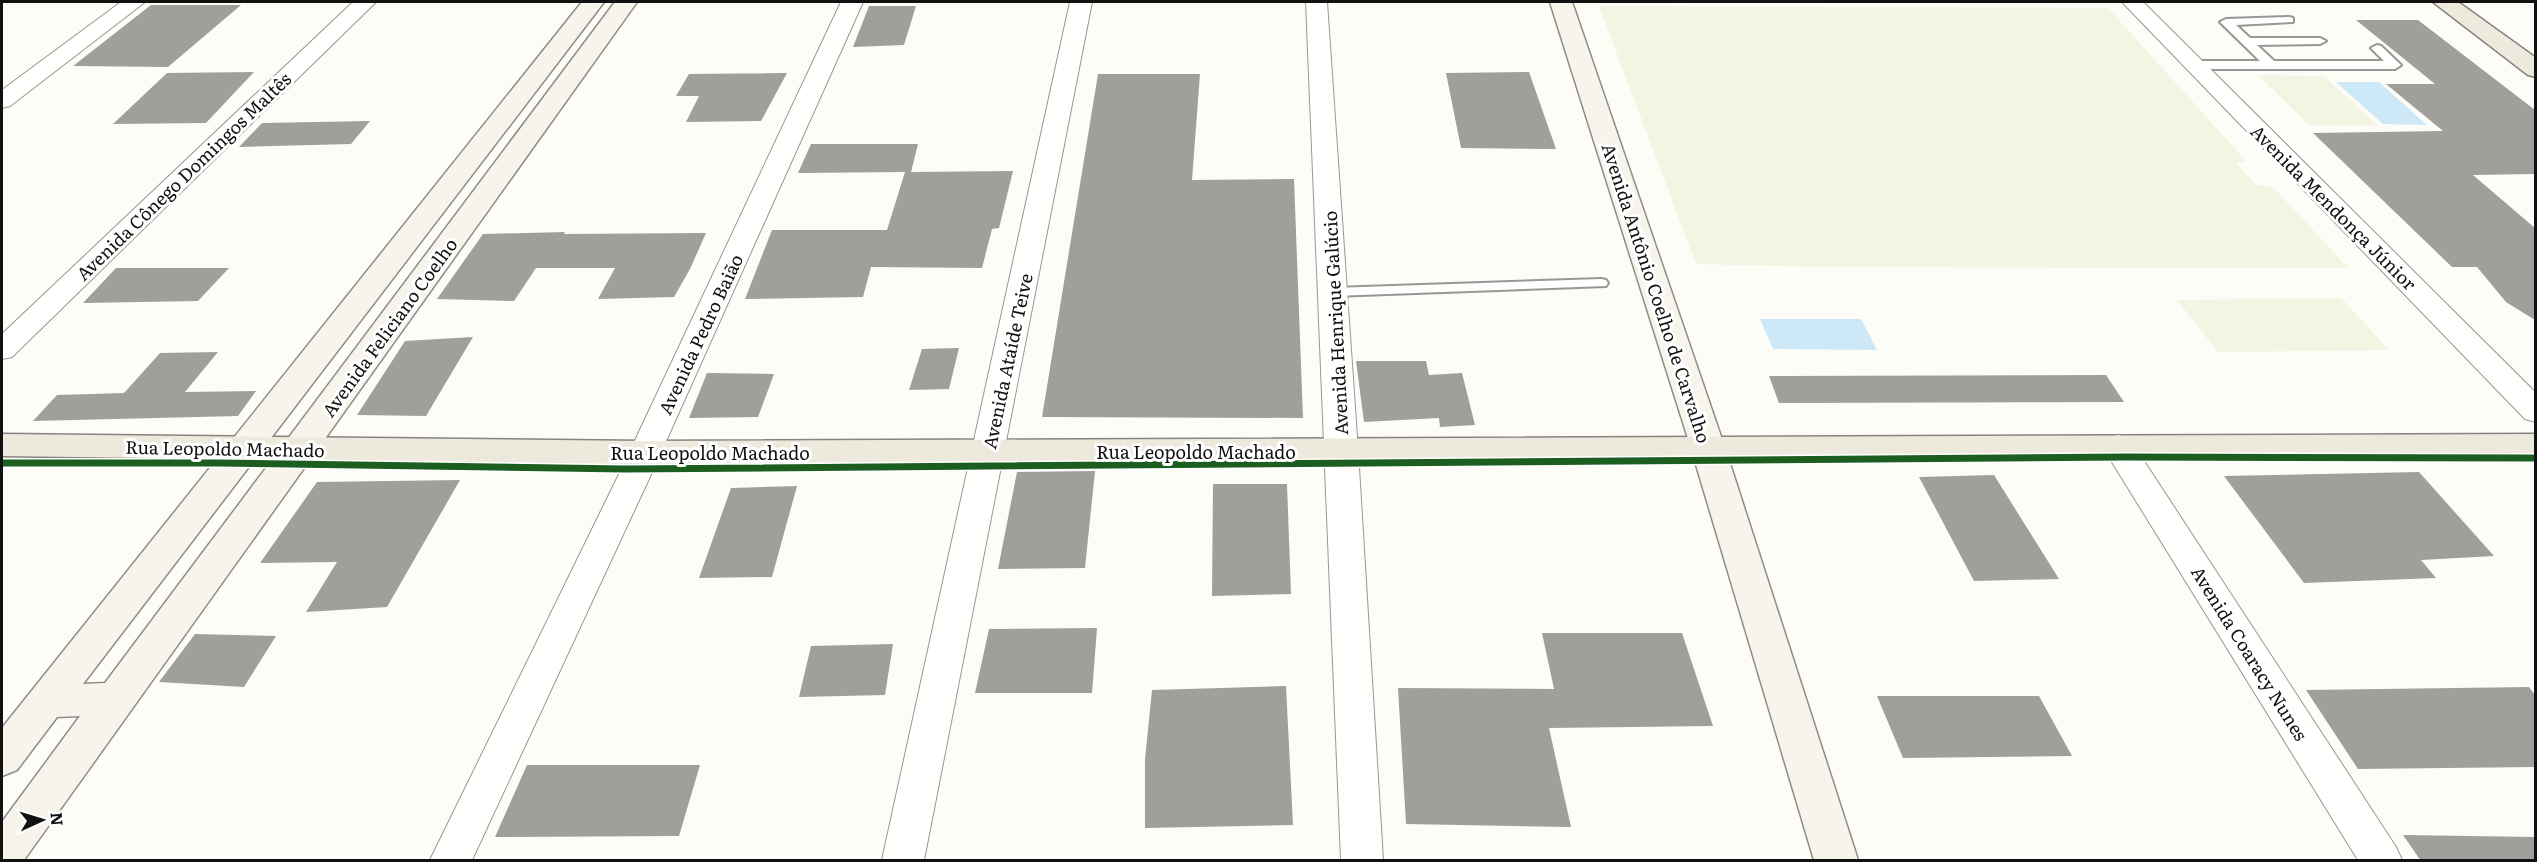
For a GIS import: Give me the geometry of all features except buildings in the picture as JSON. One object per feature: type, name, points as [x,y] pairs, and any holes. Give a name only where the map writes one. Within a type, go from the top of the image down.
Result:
[{"type":"main road","points":[[2444,2],[2535,70]]},
{"type":"main road","name":"Rua Leopoldo Machado","points":[[2,445],[645,453],[2118,446],[2535,447]]},
{"type":"street","points":[[2,101],[134,2]]},
{"type":"street","name":"Avenida Cônego Domingos Maltês","points":[[2,350],[364,2]]},
{"type":"street","name":"Avenida Feliciano Coelho","points":[[2,758],[593,2]]},
{"type":"street","name":"Avenida Feliciano Coelho","points":[[2,856],[626,2]]},
{"type":"street","name":"Avenida Pedro Baião","points":[[451,861],[645,453],[852,2]]},
{"type":"street","name":"Avenida Ataíde Teive","points":[[903,861],[1081,2]]},
{"type":"street","name":"Avenida Henrique Galúcio","points":[[1316,2],[1342,451],[1362,861]]},
{"type":"street","name":"Avenida Antônio Coelho de Carvalho","points":[[1561,2],[1708,448],[1836,861]]},
{"type":"street","name":"Avenida Mendonça Júnior","points":[[2132,2],[2535,412]]},
{"type":"street","points":[[456,177],[499,177]]},
{"type":"street","name":"Avenida Coaracy Nunes","points":[[2118,446],[2381,861]]},
{"type":"street","points":[[45,701],[117,699]]},
{"type":"lane","points":[[2271,65],[2226,22],[2289,20]]},
{"type":"lane","points":[[2246,42],[2320,41]]},
{"type":"lane","points":[[2194,65],[2395,65],[2376,48]]},
{"type":"lane","points":[[1333,292],[1600,283]]},
{"type":"green space","points":[[1599,6],[2108,8],[2247,162],[2236,163],[2256,185],[2273,187],[2348,268],[1828,267],[1696,264]]},
{"type":"green space","points":[[2258,75],[2324,76],[2378,126],[2309,125]]},
{"type":"green space","points":[[2341,298],[2389,350],[2218,352],[2177,300]]},
{"type":"water","points":[[2336,82],[2379,82],[2427,125],[2383,124]]},
{"type":"water","points":[[1760,319],[1861,319],[1877,350],[1773,349]]},
{"type":"cycle path","points":[[2,463],[217,463],[625,469],[2125,457],[2536,458]]}]
